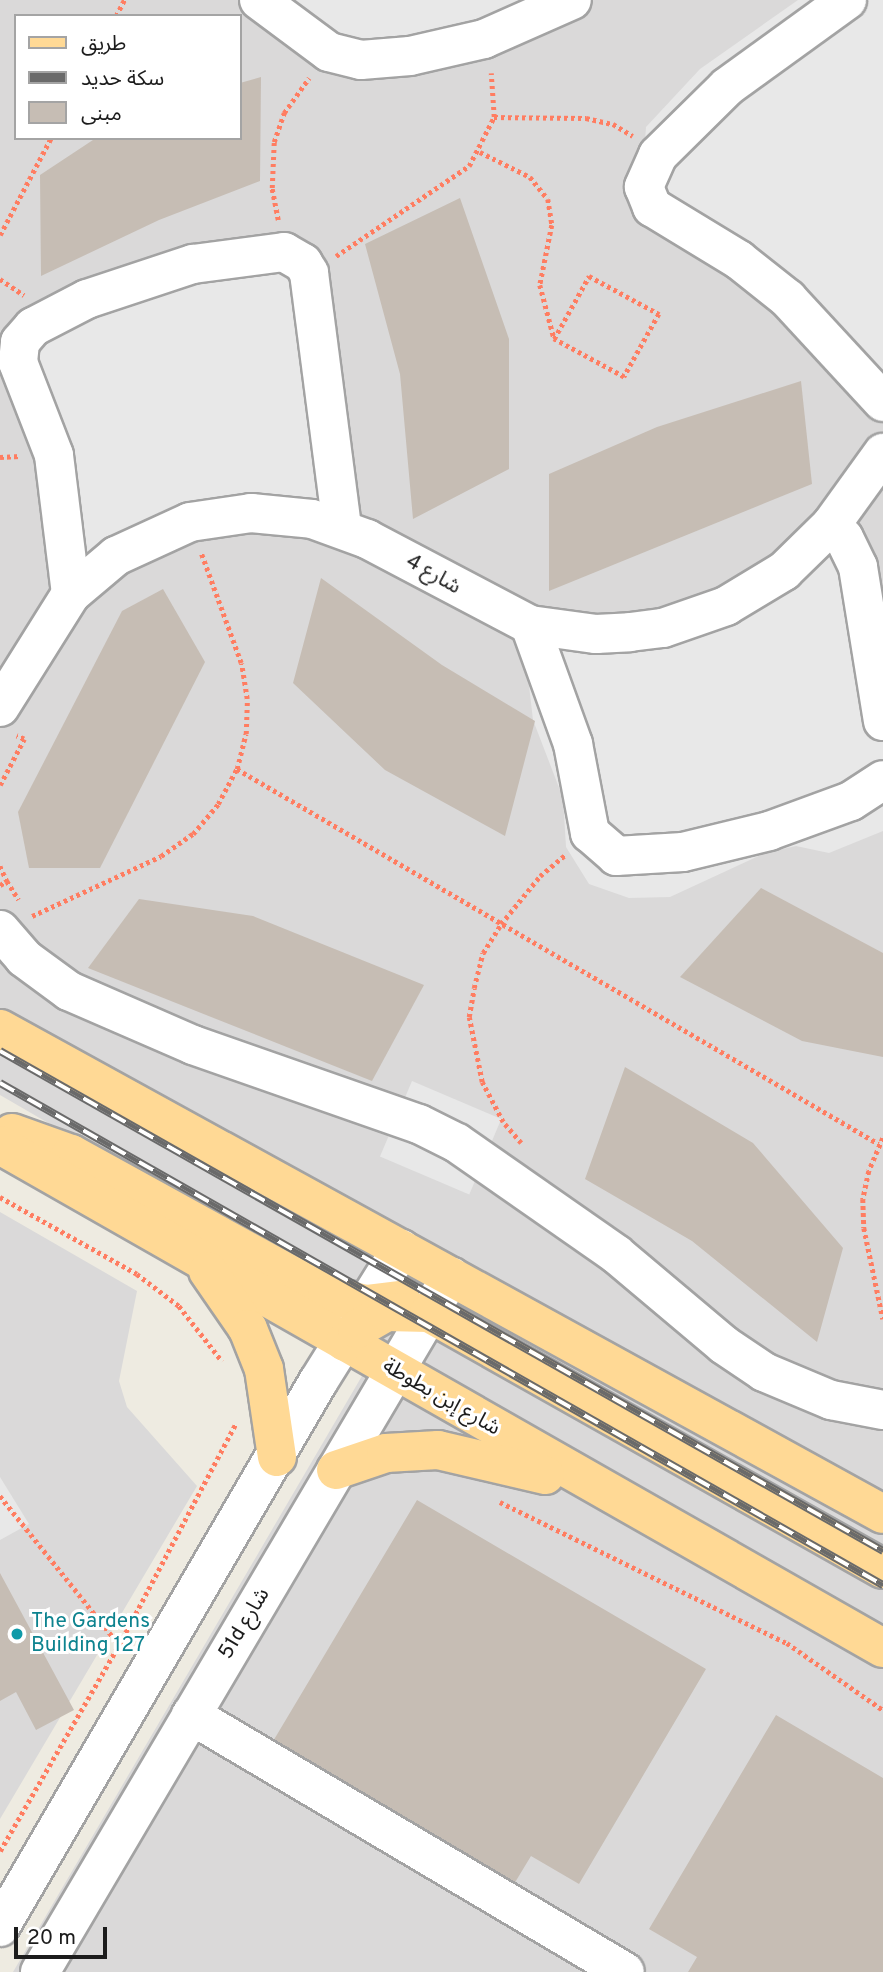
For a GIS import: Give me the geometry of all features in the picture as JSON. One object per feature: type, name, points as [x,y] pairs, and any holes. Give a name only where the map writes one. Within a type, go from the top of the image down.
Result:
[{"type":"main road","points":[[0,1029],[882,1513]]},
{"type":"main road","points":[[0,1132],[71,1154],[327,1295],[366,1304],[425,1292],[451,1276]]},
{"type":"main road","name":"شارع إبن بطوطة","points":[[0,1145],[596,1488],[883,1648]]},
{"type":"main road","points":[[198,1258],[243,1320],[264,1369],[277,1457]]},
{"type":"main road","points":[[345,1342],[356,1329],[386,1312],[429,1313],[883,1569]]},
{"type":"main road","points":[[337,1470],[386,1453],[438,1450],[596,1488]]},
{"type":"street","points":[[259,0],[329,52],[361,60],[410,56],[484,39],[572,0]]},
{"type":"street","points":[[847,0],[746,71],[658,155],[644,187],[652,207],[763,278],[883,402]]},
{"type":"street","points":[[71,594],[54,455],[18,362],[25,334],[87,299],[157,274],[230,257],[296,263],[342,528]]},
{"type":"street","name":"شارع 4","points":[[6,720],[71,594],[116,556],[190,522],[251,513],[292,516],[342,528],[530,625],[596,634],[663,628],[726,606],[784,571],[831,525],[883,453]]},
{"type":"street","points":[[831,525],[844,538],[858,567],[883,721]]},
{"type":"street","points":[[530,625],[573,744],[590,833],[616,856],[683,852],[810,817],[871,791],[883,780]]},
{"type":"street","points":[[0,930],[33,966],[78,995],[216,1054],[419,1124],[457,1143],[616,1254],[743,1359],[808,1393],[883,1410]]},
{"type":"street","points":[[0,1927],[366,1304],[401,1249]]},
{"type":"street","name":"51d شارع","points":[[40,1972],[451,1276]]},
{"type":"street","points":[[191,1714],[625,1972]]},
{"type":"path","points":[[329,52],[284,113],[274,142],[272,188],[296,263],[456,179],[480,152],[494,117],[496,92],[484,39]]},
{"type":"path","points":[[494,117],[600,120],[625,130],[658,155]]},
{"type":"path","points":[[0,235],[50,140]]},
{"type":"path","points":[[480,152],[530,177],[548,200],[552,225],[540,285],[554,339],[624,377],[659,314],[589,276],[554,339]]},
{"type":"path","points":[[0,866],[29,917],[161,856],[201,824],[218,804],[237,769],[246,723],[241,663],[190,522]]},
{"type":"path","points":[[0,785],[23,739],[6,720]]},
{"type":"path","points":[[237,769],[501,924],[881,1141],[863,1199],[864,1228],[883,1319]]},
{"type":"path","points":[[527,1150],[503,1122],[482,1082],[469,1017],[483,953],[501,924],[540,876],[590,833]]},
{"type":"path","points":[[0,885],[7,881]]},
{"type":"path","points":[[0,1197],[136,1274],[179,1306],[229,1368],[264,1369]]},
{"type":"path","points":[[0,1851],[119,1645],[239,1417]]},
{"type":"path","points":[[0,1496],[119,1645],[144,1682]]},
{"type":"path","points":[[496,1500],[788,1643],[883,1710]]},
{"type":"shaded area","points":[[0,0],[883,0],[883,1972],[13,1972],[393,1323],[0,1095]]},
{"type":"shaded area","points":[[290,0],[560,0],[373,51],[322,26]]},
{"type":"shaded area","points":[[798,0],[883,0],[883,409],[642,184],[646,127],[700,69]]},
{"type":"shaded area","points":[[315,265],[336,326],[340,525],[272,504],[91,575],[11,345],[103,293]]},
{"type":"shaded area","points":[[823,549],[865,595],[883,692],[883,831],[829,853],[796,846],[765,853],[670,897],[629,898],[589,884],[566,847],[563,798],[533,720],[523,634],[646,649],[732,625],[799,578]]},
{"type":"shaded area","points":[[412,1081],[501,1119],[469,1194],[380,1156]]},
{"type":"shaded area","points":[[0,1212],[137,1291],[119,1381],[127,1407],[197,1486],[0,1819]]},
{"type":"shaded area","points":[[0,1477],[29,1524],[0,1540]]},
{"type":"building","points":[[261,77],[260,181],[159,220],[41,276],[40,175],[93,140],[242,140],[242,82]]},
{"type":"building","points":[[460,198],[509,339],[509,469],[413,519],[400,374],[365,244]]},
{"type":"building","points":[[801,381],[812,484],[549,591],[549,474],[657,427]]},
{"type":"building","points":[[321,578],[442,665],[535,721],[505,836],[385,770],[293,683]]},
{"type":"building","points":[[163,589],[205,662],[100,868],[29,868],[18,812],[122,611]]},
{"type":"building","points":[[761,888],[883,953],[883,1057],[802,1041],[680,977]]},
{"type":"building","points":[[139,899],[253,916],[424,985],[372,1081],[88,968]]},
{"type":"building","points":[[625,1067],[753,1143],[843,1248],[817,1342],[692,1241],[585,1179]]},
{"type":"building","points":[[417,1500],[706,1669],[579,1884],[531,1856],[511,1889],[269,1748]]},
{"type":"building","name":"The Gardens Building 127","points":[[0,1573],[74,1710],[36,1730],[16,1692],[0,1701]]},
{"type":"building","points":[[776,1715],[883,1778],[883,1972],[688,1972],[697,1957],[649,1929]]},
{"type":"railway","points":[[0,1051],[883,1551]]},
{"type":"railway","points":[[0,1083],[883,1585]]},
{"type":"place","name":"The Gardens Building 127","points":[[17,1634]]}]
